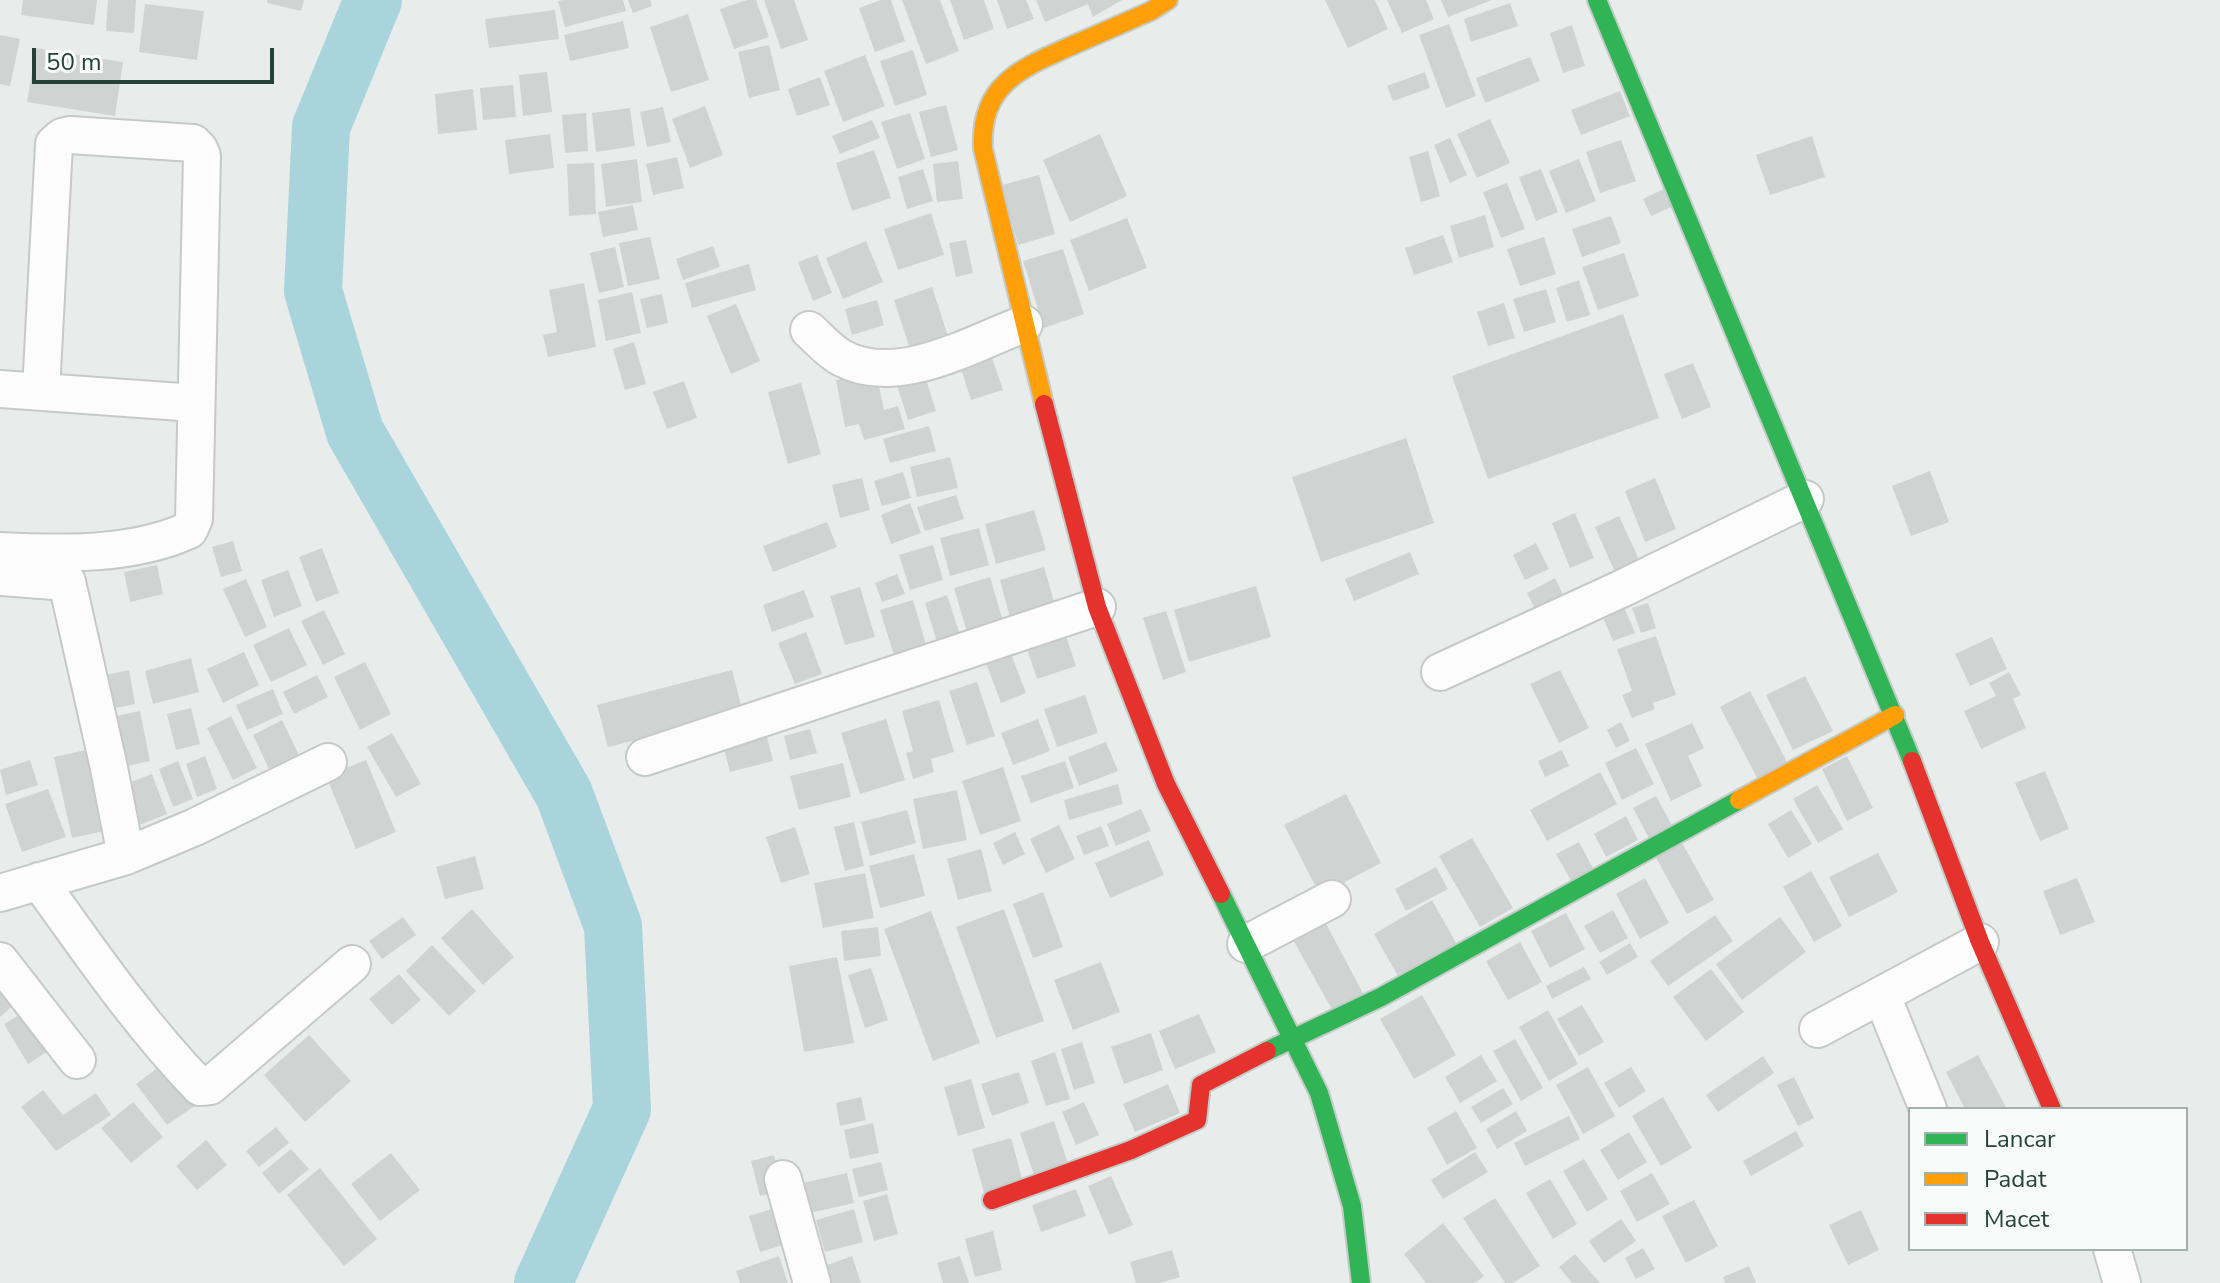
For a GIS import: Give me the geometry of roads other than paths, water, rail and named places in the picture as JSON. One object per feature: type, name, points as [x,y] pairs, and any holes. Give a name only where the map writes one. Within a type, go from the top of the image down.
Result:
[{"type":"street","points":[[1168,0],[1151,11],[1028,65],[1010,76],[983,114],[983,149],[1024,324],[1097,607],[1166,784],[1319,1093],[1352,1206],[1361,1283]]},
{"type":"street","points":[[1597,0],[1895,715],[1980,942],[2051,1107]]},
{"type":"street","points":[[0,551],[33,553],[123,549],[189,530],[194,519],[202,156],[193,143],[70,135],[54,144],[41,391]]},
{"type":"street","points":[[809,330],[840,358],[885,370],[901,369],[944,355],[1024,324]]},
{"type":"street","points":[[0,389],[195,403]]},
{"type":"street","points":[[1440,672],[1621,589],[1805,499]]},
{"type":"street","points":[[0,577],[67,582],[126,856]]},
{"type":"street","points":[[645,757],[1097,607]]},
{"type":"street","points":[[992,1200],[1131,1150],[1197,1120],[1201,1085],[1381,997],[1895,715]]},
{"type":"street","points":[[0,893],[126,856],[195,827],[328,762]]},
{"type":"street","points":[[39,881],[119,993],[163,1048],[200,1087],[210,1086],[352,964]]},
{"type":"street","points":[[1246,944],[1332,899]]},
{"type":"street","points":[[1818,1029],[1980,942]]},
{"type":"street","points":[[0,961],[77,1060]]},
{"type":"street","points":[[1882,996],[1927,1107]]},
{"type":"street","points":[[783,1179],[812,1283]]},
{"type":"street","points":[[2113,1251],[2122,1283]]},
{"type":"waterway","points":[[373,0],[321,127],[313,291],[355,432],[564,794],[613,926],[622,1109],[543,1283]]}]
